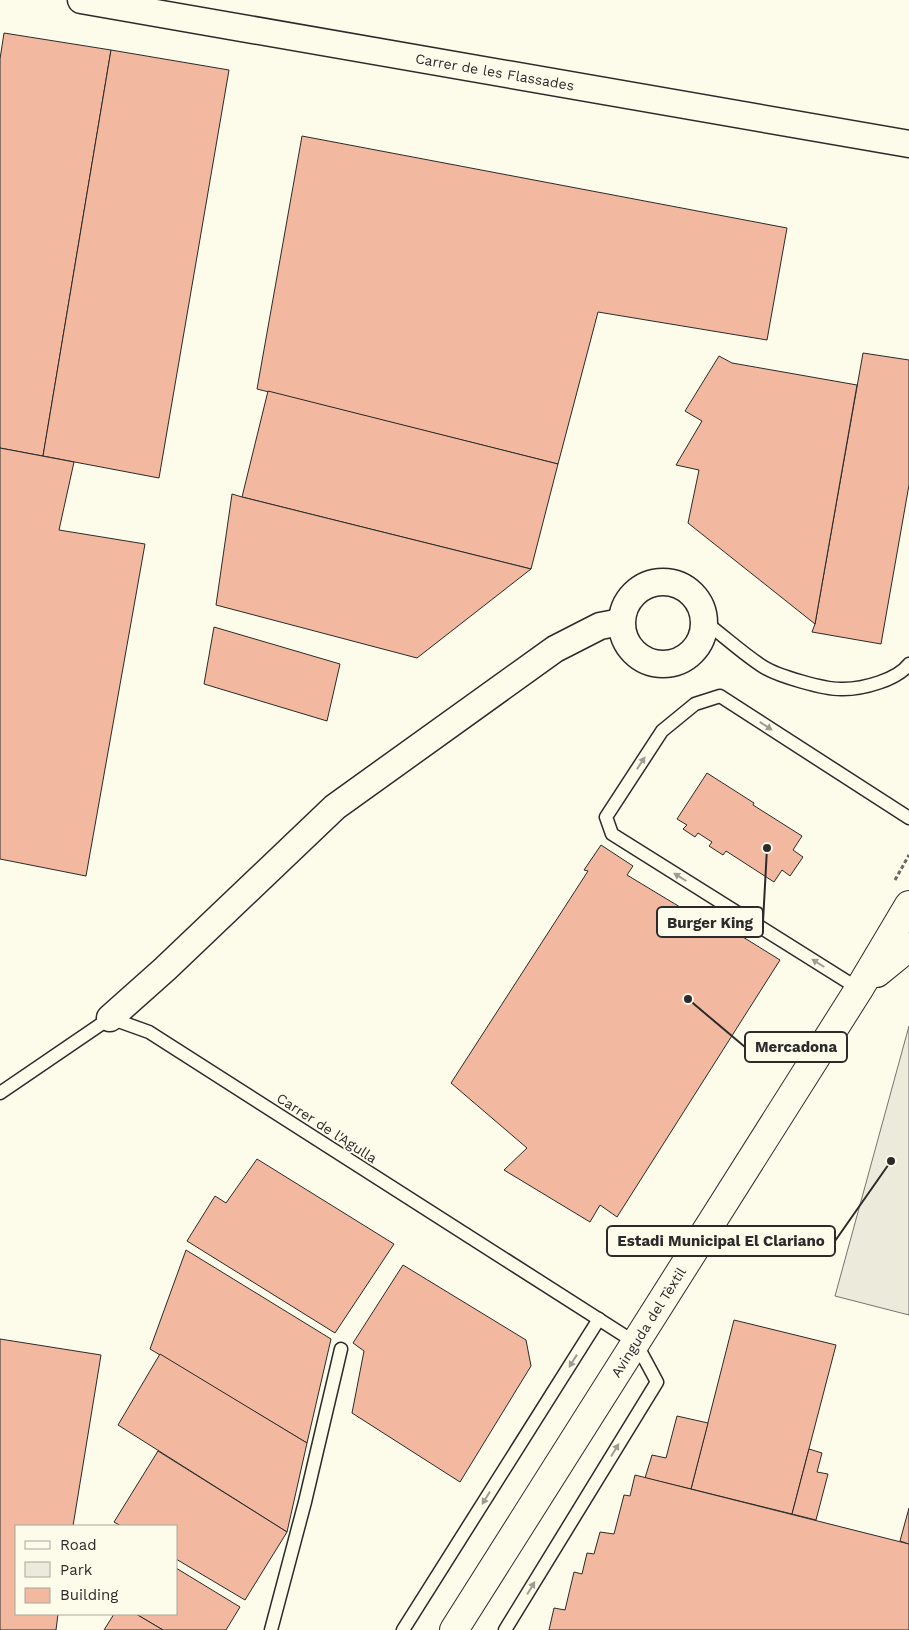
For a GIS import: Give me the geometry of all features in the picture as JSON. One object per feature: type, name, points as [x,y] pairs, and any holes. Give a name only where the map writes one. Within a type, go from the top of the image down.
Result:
[{"type":"street","name":"Carrer de les Flassades","points":[[81,0],[909,144]]},
{"type":"street","points":[[670,582],[683,587],[694,596],[702,608],[705,622],[703,635],[697,647],[688,657],[676,663],[663,665],[650,663],[638,657],[629,648],[623,635],[621,622],[624,608],[632,596],[642,587],[670,582]]},
{"type":"street","points":[[110,1018],[165,969],[335,807],[555,649],[600,626],[621,622]]},
{"type":"street","name":"Avinguda del Tèxtil","points":[[454,1630],[859,989],[909,905]]},
{"type":"street","name":"Avinguda del Tèxtil","points":[[859,989],[909,947]]},
{"type":"lane","points":[[705,622],[764,667],[798,681],[842,689],[872,684],[895,677],[905,670],[909,664]]},
{"type":"lane","points":[[859,989],[612,834],[606,816],[662,731],[695,704],[720,696],[909,818]]},
{"type":"lane","points":[[0,1093],[110,1018]]},
{"type":"lane","name":"Carrer de l'Agulla","points":[[110,1018],[149,1032],[636,1343]]},
{"type":"lane","points":[[403,1630],[598,1319]]},
{"type":"lane","points":[[506,1630],[657,1382],[636,1343]]},
{"type":"lane","points":[[271,1630],[305,1502],[341,1349]]},
{"type":"green space","points":[[909,1026],[909,1315],[835,1296]]},
{"type":"building","points":[[4,33],[111,50],[43,456],[0,448],[0,59]]},
{"type":"building","points":[[111,50],[229,70],[159,478],[43,456]]},
{"type":"building","points":[[302,136],[787,228],[767,340],[598,312],[558,464],[257,389]]},
{"type":"building","points":[[863,353],[909,360],[909,485],[881,644],[812,632],[815,624]]},
{"type":"building","points":[[719,356],[732,363],[857,385],[815,624],[688,523],[699,470],[676,465],[702,421],[685,411]]},
{"type":"building","points":[[268,391],[558,464],[531,569],[242,497]]},
{"type":"building","points":[[0,448],[74,462],[59,530],[145,544],[86,876],[0,859]]},
{"type":"building","points":[[232,494],[531,569],[417,658],[216,605]]},
{"type":"building","points":[[214,627],[340,664],[327,721],[204,684]]},
{"type":"building","points":[[707,773],[802,836],[793,850],[803,857],[790,876],[782,870],[774,882],[726,851],[723,855],[709,846],[712,842],[698,833],[695,837],[683,829],[687,825],[677,819]]},
{"type":"building","points":[[601,845],[633,866],[627,875],[718,930],[722,924],[780,960],[617,1217],[600,1205],[590,1222],[504,1170],[527,1148],[451,1083],[588,871],[584,870]]},
{"type":"building","points":[[257,1159],[394,1244],[335,1333],[187,1241],[215,1196],[226,1203]]},
{"type":"building","points":[[186,1250],[331,1339],[307,1443],[150,1349]]},
{"type":"building","points":[[403,1265],[526,1340],[531,1366],[460,1482],[352,1413],[364,1351],[353,1343]]},
{"type":"building","points":[[734,1320],[836,1345],[792,1514],[691,1489]]},
{"type":"building","points":[[0,1339],[101,1355],[73,1525],[15,1525],[15,1615],[58,1615],[56,1630],[0,1630]]},
{"type":"building","points":[[160,1354],[307,1443],[287,1532],[118,1425]]},
{"type":"building","points":[[677,1416],[708,1423],[691,1489],[645,1478],[652,1455],[666,1458]]},
{"type":"building","points":[[809,1449],[822,1453],[817,1472],[828,1474],[816,1520],[792,1514]]},
{"type":"building","points":[[158,1451],[287,1532],[245,1600],[178,1560],[178,1525],[119,1525],[114,1522]]},
{"type":"building","points":[[635,1475],[909,1544],[909,1630],[549,1630],[554,1608],[565,1610],[574,1572],[582,1574],[587,1553],[594,1554],[600,1532],[614,1534],[624,1495],[630,1496]]},
{"type":"building","points":[[909,1508],[909,1544],[900,1541]]},
{"type":"building","points":[[178,1569],[240,1607],[226,1630],[163,1630],[138,1615],[178,1615]]},
{"type":"building","points":[[113,1615],[138,1615],[163,1630],[104,1630]]},
{"type":"place","name":"Burger King","points":[[767,848]]},
{"type":"place","name":"Mercadona","points":[[688,999]]},
{"type":"place","name":"Estadi Municipal El Clariano","points":[[891,1161]]}]
